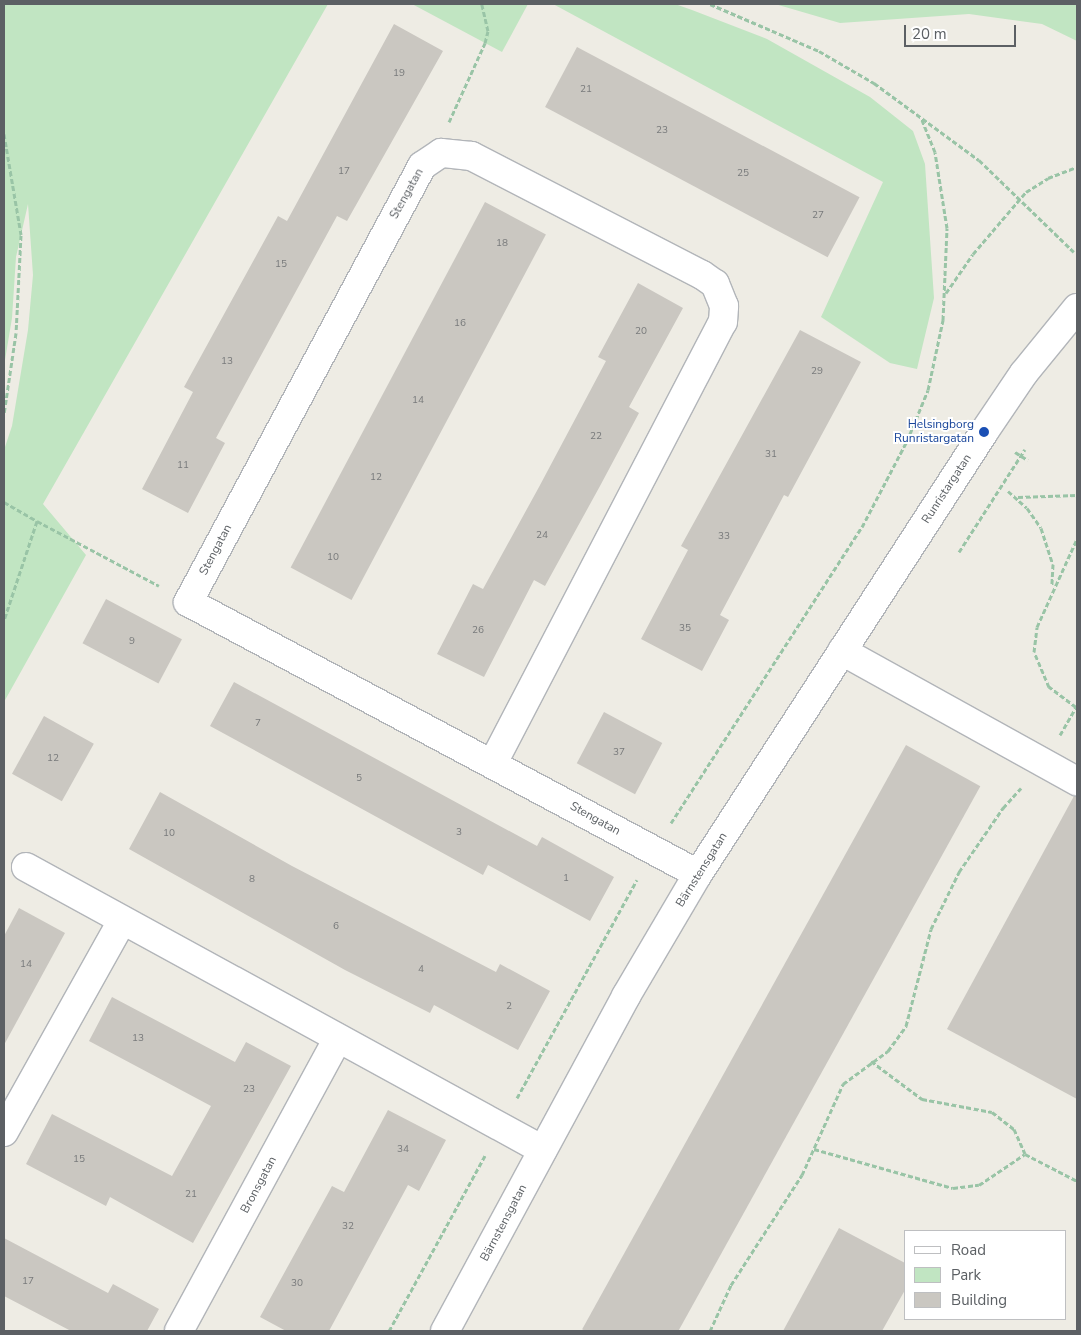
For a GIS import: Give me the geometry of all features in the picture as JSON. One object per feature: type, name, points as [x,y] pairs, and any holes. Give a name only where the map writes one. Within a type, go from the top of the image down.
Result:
[{"type":"street","name":"Stengatan","points":[[441,153],[422,166],[188,602],[698,874]]},
{"type":"street","points":[[441,153],[471,156],[702,275],[715,284],[724,306],[723,322],[493,763]]},
{"type":"street","name":"Runristargatan","points":[[842,651],[1024,373],[1077,308]]},
{"type":"street","points":[[842,651],[1077,780]]},
{"type":"street","name":"Bärnstensgatan","points":[[445,1331],[626,996],[698,874],[842,651]]},
{"type":"street","points":[[26,867],[543,1150]]},
{"type":"street","points":[[4,1132],[122,921]]},
{"type":"street","name":"Bronsgatan","points":[[180,1331],[338,1038]]},
{"type":"path","points":[[441,153],[450,121],[485,43],[488,32],[482,4]]},
{"type":"path","points":[[710,4],[819,51],[874,83],[979,160],[1074,252]]},
{"type":"path","points":[[389,1331],[654,850],[862,527],[886,484],[928,390],[944,295],[947,228],[935,152],[921,118]]},
{"type":"path","points":[[4,134],[21,235],[16,333],[4,414]]},
{"type":"path","points":[[944,295],[973,254],[1020,200],[1038,184],[1077,168]]},
{"type":"path","points":[[959,552],[1025,449]]},
{"type":"path","points":[[1016,452],[1028,460]]},
{"type":"path","points":[[1008,491],[1017,498],[1042,528],[1050,546],[1053,564],[1052,588]]},
{"type":"path","points":[[1017,498],[1077,495]]},
{"type":"path","points":[[4,502],[188,602]]},
{"type":"path","points":[[4,620],[37,521]]},
{"type":"path","points":[[1077,539],[1052,588],[1036,627],[1034,652],[1049,687],[1077,708]]},
{"type":"path","points":[[710,1331],[731,1285],[802,1175],[843,1084],[870,1061],[888,1051],[906,1026],[931,929],[959,872],[1003,808],[1044,762]]},
{"type":"path","points":[[870,1061],[922,1099],[992,1112],[1014,1129],[1025,1154],[1077,1181]]},
{"type":"path","points":[[814,1149],[953,1188],[979,1185],[1025,1154]]},
{"type":"green space","points":[[4,4],[328,4],[43,504],[86,555],[4,702],[4,450],[12,426],[28,330],[33,275],[28,204],[16,257],[12,318],[4,366]]},
{"type":"green space","points":[[412,4],[528,4],[502,52]]},
{"type":"green space","points":[[553,4],[675,4],[767,39],[870,97],[913,131],[925,164],[934,298],[917,369],[890,363],[821,317],[883,182]]},
{"type":"green space","points":[[775,4],[1077,4],[1077,41],[1042,24],[969,14],[840,23]]},
{"type":"building","points":[[394,24],[443,51],[347,221],[337,216],[216,438],[225,443],[188,513],[142,489],[193,392],[184,387],[278,216],[287,221]]},
{"type":"building","points":[[577,47],[860,197],[828,257],[545,107]]},
{"type":"building","points":[[485,202],[546,234],[352,600],[291,568]]},
{"type":"building","points":[[638,283],[683,308],[629,407],[639,413],[600,486],[545,586],[534,580],[484,677],[437,654],[473,584],[483,589],[539,487],[606,361],[598,357]]},
{"type":"building","points":[[800,330],[861,362],[788,497],[784,495],[720,615],[729,620],[702,671],[641,639],[688,550],[681,546]]},
{"type":"building","points":[[106,599],[182,639],[158,684],[83,643]]},
{"type":"building","points":[[234,682],[537,846],[542,837],[614,877],[590,921],[488,865],[483,875],[210,726]]},
{"type":"building","points":[[604,712],[662,743],[635,794],[577,763]]},
{"type":"building","points":[[44,716],[94,744],[62,801],[12,774]]},
{"type":"building","points":[[906,745],[980,786],[678,1331],[585,1331],[582,1329]]},
{"type":"building","points":[[160,792],[292,866],[496,972],[500,964],[550,991],[518,1050],[434,1005],[430,1013],[345,970],[129,849]]},
{"type":"building","points":[[1074,796],[1077,797],[1077,1099],[947,1029]]},
{"type":"building","points":[[19,908],[65,933],[4,1045],[4,936]]},
{"type":"building","points":[[112,997],[235,1062],[246,1042],[291,1066],[193,1243],[110,1197],[106,1206],[26,1164],[52,1114],[172,1176],[211,1106],[89,1041]]},
{"type":"building","points":[[388,1110],[446,1140],[419,1191],[408,1185],[329,1331],[286,1331],[260,1317],[332,1186],[344,1192]]},
{"type":"building","points":[[839,1228],[904,1262],[904,1292],[882,1331],[783,1331]]},
{"type":"building","points":[[4,1238],[108,1293],[113,1284],[159,1309],[147,1331],[71,1331],[4,1296]]},
{"type":"place","name":"Helsingborg Runristargatan","points":[[984,432]]}]
